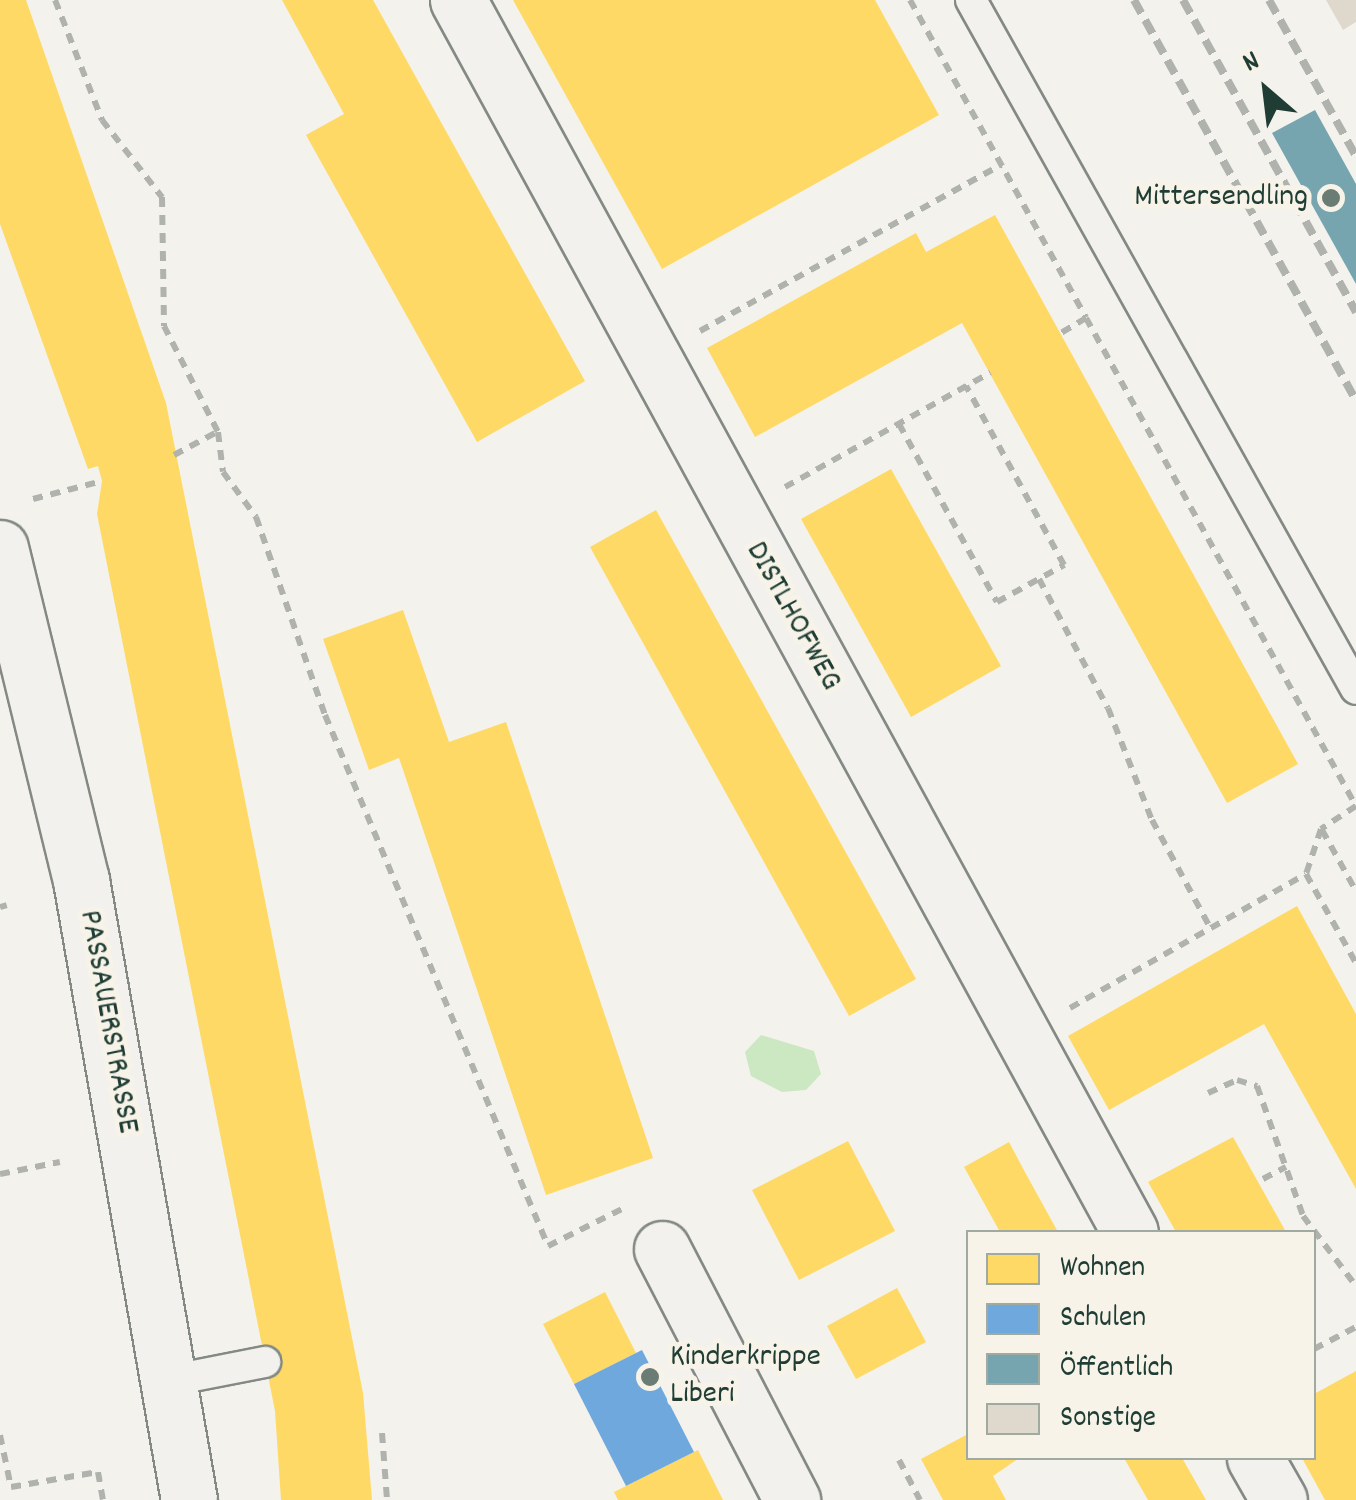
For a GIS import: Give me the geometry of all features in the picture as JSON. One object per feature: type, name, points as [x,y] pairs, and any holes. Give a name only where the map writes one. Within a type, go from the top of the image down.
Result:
[{"type":"street","name":"DISTLHOFWEG","points":[[458,0],[1129,1230]]},
{"type":"street","name":"PASSAUERSTRASSE","points":[[0,548],[81,880],[172,1380],[189,1500]]},
{"type":"street","points":[[662,1249],[792,1500]]},
{"type":"street","points":[[1257,1460],[1279,1500]]},
{"type":"lane","points":[[971,0],[1356,689]]},
{"type":"lane","points":[[172,1380],[265,1362]]},
{"type":"path","points":[[55,0],[102,120],[162,197],[164,326],[218,432],[223,472],[256,517],[325,715],[548,1246],[634,1203],[662,1249]]},
{"type":"path","points":[[910,0],[1356,806],[1321,829],[1306,874],[1020,1036]]},
{"type":"path","points":[[652,357],[1001,165]]},
{"type":"path","points":[[1061,333],[1086,318]]},
{"type":"path","points":[[736,514],[990,374]]},
{"type":"path","points":[[899,424],[997,602],[1064,566],[966,386]]},
{"type":"path","points":[[174,455],[218,432]]},
{"type":"path","points":[[33,499],[102,481]]},
{"type":"path","points":[[1039,579],[1108,708],[1166,849],[1211,929]]},
{"type":"path","points":[[1321,829],[1356,891]]},
{"type":"path","points":[[1306,874],[1356,964]]},
{"type":"path","points":[[1208,1092],[1237,1080],[1257,1086],[1302,1216],[1313,1230]]},
{"type":"path","points":[[0,1174],[60,1162]]},
{"type":"path","points":[[1263,1180],[1286,1166]]},
{"type":"path","points":[[1316,1234],[1356,1286]]},
{"type":"path","points":[[1316,1348],[1356,1327]]},
{"type":"path","points":[[382,1432],[387,1500]]},
{"type":"path","points":[[0,1435],[11,1487],[98,1472],[104,1500]]},
{"type":"path","points":[[899,1460],[920,1500]]},
{"type":"green space","points":[[761,1035],[814,1051],[821,1074],[806,1090],[782,1092],[751,1076],[745,1052]]},
{"type":"building: Wohnen","points":[[0,0],[26,0],[166,403],[363,1393],[372,1500],[281,1500],[275,1411],[97,514],[102,481],[98,466],[88,469],[0,224]]},
{"type":"building: Wohnen","points":[[282,0],[373,0],[585,381],[477,442],[306,135],[344,114]]},
{"type":"building: Wohnen","points":[[513,0],[875,0],[939,115],[662,269]]},
{"type":"building: Wohnen","points":[[995,215],[1298,764],[1227,803],[962,323],[755,437],[707,348],[916,233],[926,252]]},
{"type":"building: Wohnen","points":[[891,469],[1001,666],[911,717],[801,519]]},
{"type":"building: Wohnen","points":[[656,510],[916,979],[849,1016],[590,547]]},
{"type":"building: Wohnen","points":[[403,610],[449,742],[506,722],[653,1158],[546,1195],[399,758],[369,770],[323,639]]},
{"type":"building: Wohnen","points":[[1297,906],[1356,1014],[1356,1189],[1264,1024],[1109,1110],[1068,1036]]},
{"type":"building: Wohnen","points":[[1233,1137],[1285,1230],[1175,1230],[1148,1182]]},
{"type":"building: Wohnen","points":[[848,1141],[895,1231],[799,1280],[752,1190]]},
{"type":"building: Wohnen","points":[[1009,1142],[1057,1230],[999,1230],[964,1167]]},
{"type":"building: Wohnen","points":[[897,1288],[926,1342],[856,1379],[827,1326]]},
{"type":"building: Wohnen","points":[[605,1292],[636,1353],[574,1384],[543,1324]]},
{"type":"building: Wohnen","points":[[1356,1371],[1356,1500],[1325,1500],[1303,1460],[1316,1460],[1316,1393]]},
{"type":"building: Wohnen","points":[[966,1435],[966,1460],[1016,1460],[993,1476],[1006,1500],[943,1500],[921,1459]]},
{"type":"building: Wohnen","points":[[698,1450],[723,1500],[618,1500],[614,1492]]},
{"type":"building: Wohnen","points":[[1125,1460],[1183,1460],[1206,1500],[1148,1500]]},
{"type":"building: Schulen","points":[[642,1350],[694,1452],[626,1486],[574,1384]]},
{"type":"building: Öffentlich","points":[[1315,110],[1356,184],[1356,284],[1272,133]]},
{"type":"building: Sonstige","points":[[1326,0],[1356,0],[1356,22],[1343,30]]},
{"type":"railway","points":[[1134,0],[1356,400]]},
{"type":"railway","points":[[1183,0],[1356,312]]},
{"type":"railway","points":[[1269,0],[1356,156]]},
{"type":"place","name":"Mittersendling","points":[[1331,198]]},
{"type":"place","name":"Kinderkrippe Liberi","points":[[650,1377]]}]
